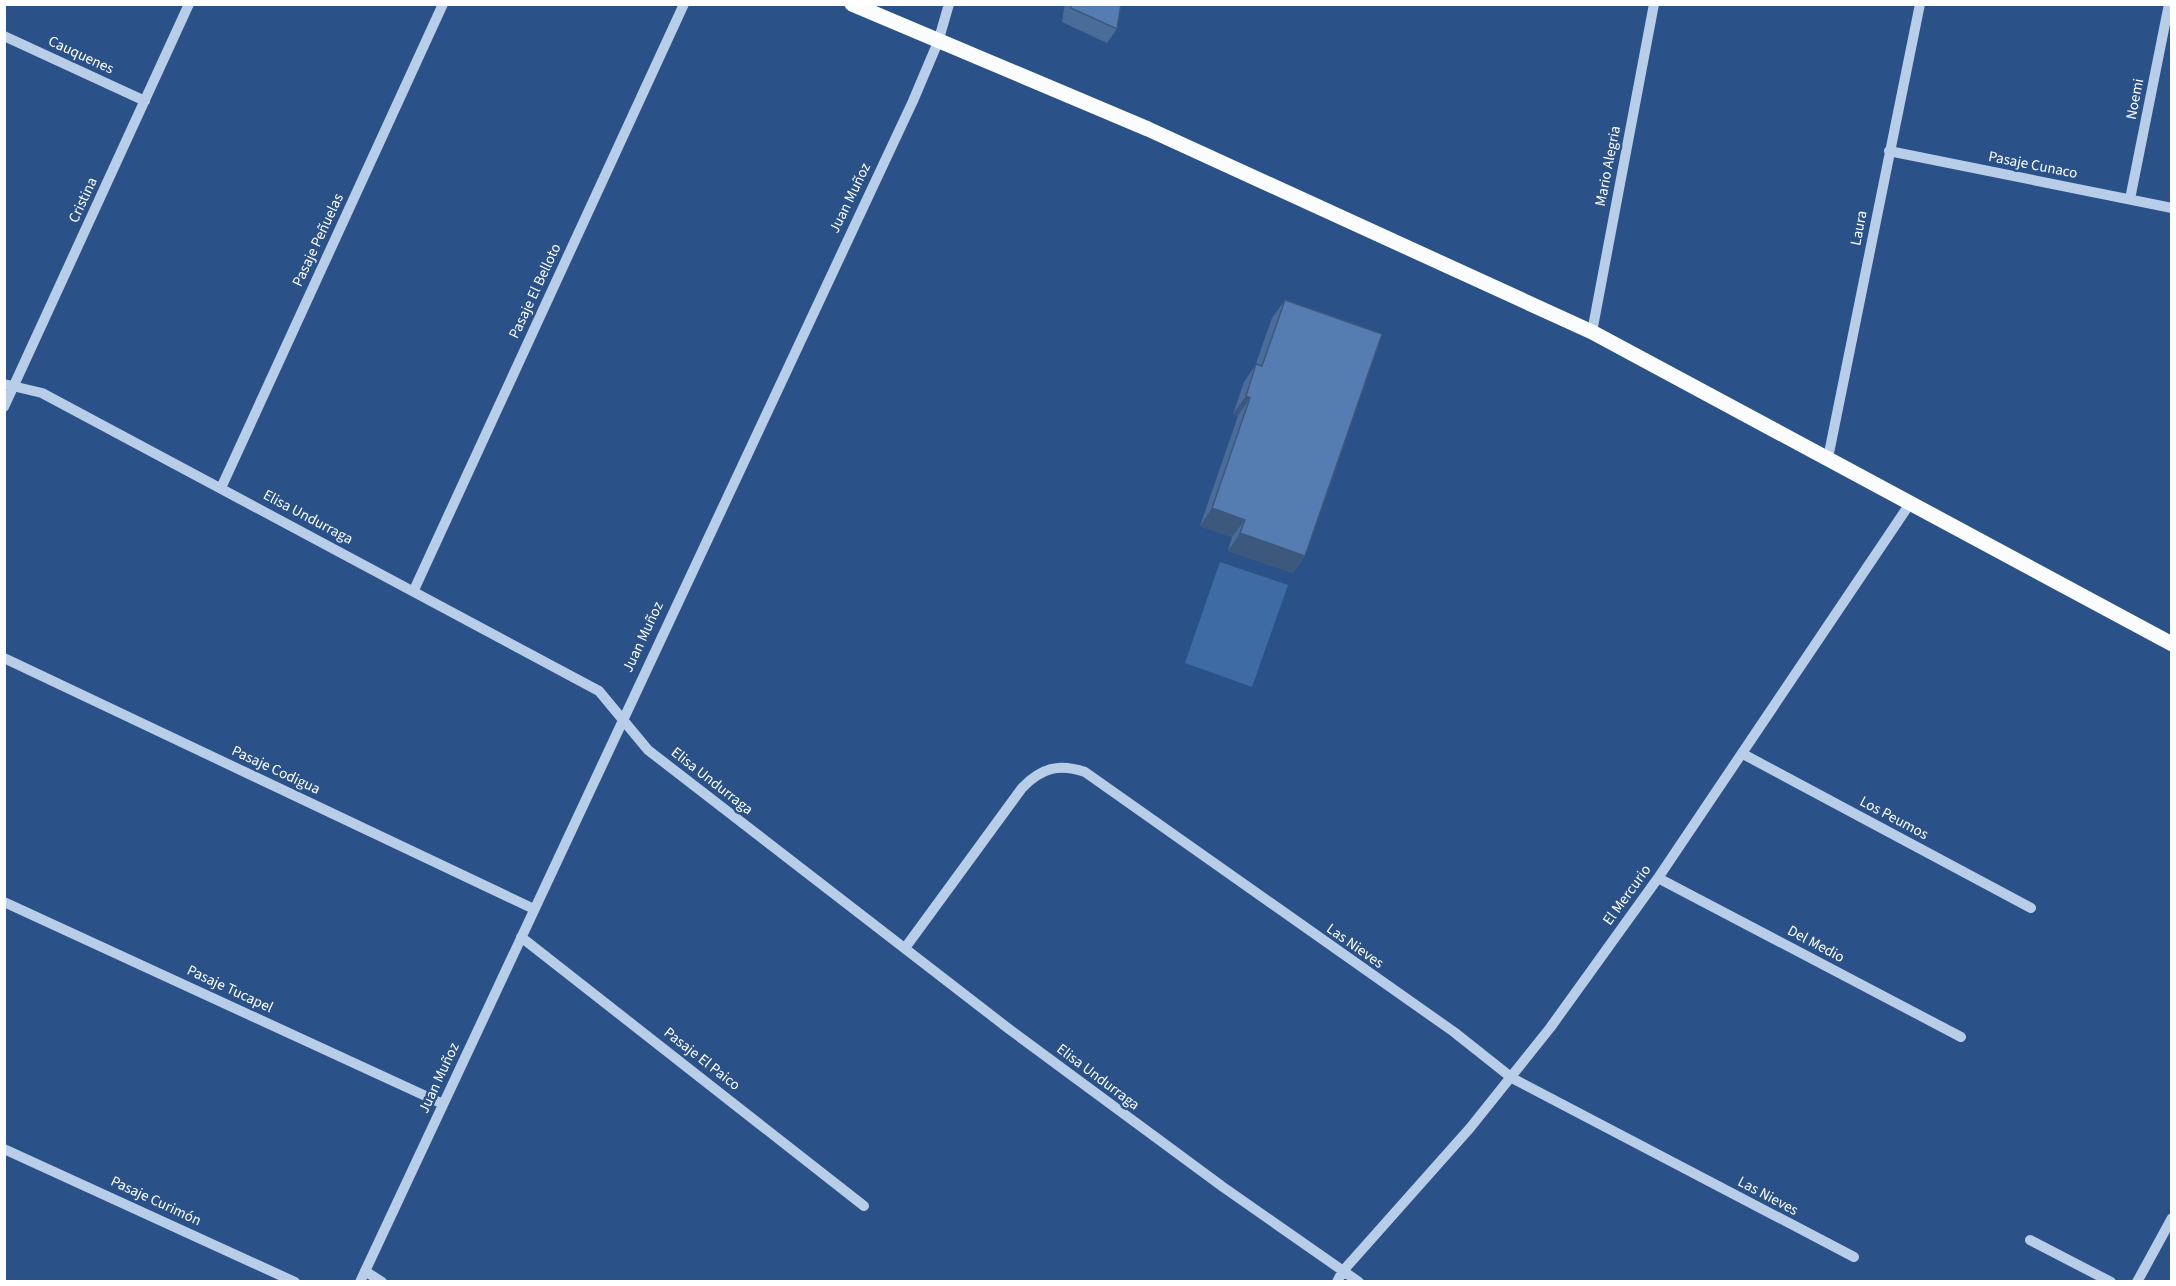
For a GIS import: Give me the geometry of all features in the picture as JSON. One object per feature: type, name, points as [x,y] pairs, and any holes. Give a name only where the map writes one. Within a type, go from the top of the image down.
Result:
[{"type":"main road","points":[[852,4],[1148,129],[1592,332],[2172,644]]},
{"type":"street","name":"Cristina","points":[[4,407],[10,384],[189,4]]},
{"type":"street","name":"Pasaje Peñuelas","points":[[221,488],[443,4]]},
{"type":"street","name":"Pasaje El Belloto","points":[[414,590],[684,4]]},
{"type":"street","name":"Juan Muñoz","points":[[363,1276],[914,100],[938,42],[949,4]]},
{"type":"street","name":"Mario Alegria","points":[[1592,332],[1654,4]]},
{"type":"street","name":"Laura","points":[[1828,458],[1920,4]]},
{"type":"street","name":"Noemi","points":[[2130,199],[2169,4]]},
{"type":"street","name":"Cauquenes","points":[[4,36],[145,101]]},
{"type":"street","name":"Pasaje Cunaco","points":[[1889,151],[2172,208]]},
{"type":"street","name":"Elisa Undurraga","points":[[10,384],[42,393],[599,690],[648,750],[1116,1109],[1340,1276],[1359,1281]]},
{"type":"street","name":"El Mercurio","points":[[1340,1276],[1512,1078],[1658,878],[1911,502]]},
{"type":"street","name":"Pasaje Codigua","points":[[4,658],[534,909]]},
{"type":"street","name":"Los Peumos","points":[[1743,754],[2031,908]]},
{"type":"street","name":"Las Nieves","points":[[904,948],[1022,788],[1044,771],[1071,767],[1085,772],[1454,1032],[1512,1078],[1854,1257]]},
{"type":"street","name":"Del Medio","points":[[1658,878],[1960,1037]]},
{"type":"street","name":"Pasaje Tucapel","points":[[4,902],[443,1104]]},
{"type":"street","name":"Pasaje El Paico","points":[[522,937],[864,1206]]},
{"type":"street","name":"Pasaje Curimón","points":[[4,1149],[295,1281]]},
{"type":"street","points":[[2137,1281],[2172,1218]]},
{"type":"street","points":[[2030,1240],[2111,1281]]},
{"type":"street","points":[[363,1276],[382,1281]]},
{"type":"shaded area","points":[[1220,562],[1288,585],[1252,687],[1185,663]]},
{"type":"building","points":[[1072,4],[1121,4],[1117,29],[1071,8]]},
{"type":"building","points":[[1285,300],[1382,334],[1305,556],[1240,533],[1245,520],[1212,508],[1250,398],[1246,396],[1256,364],[1262,366]]}]
